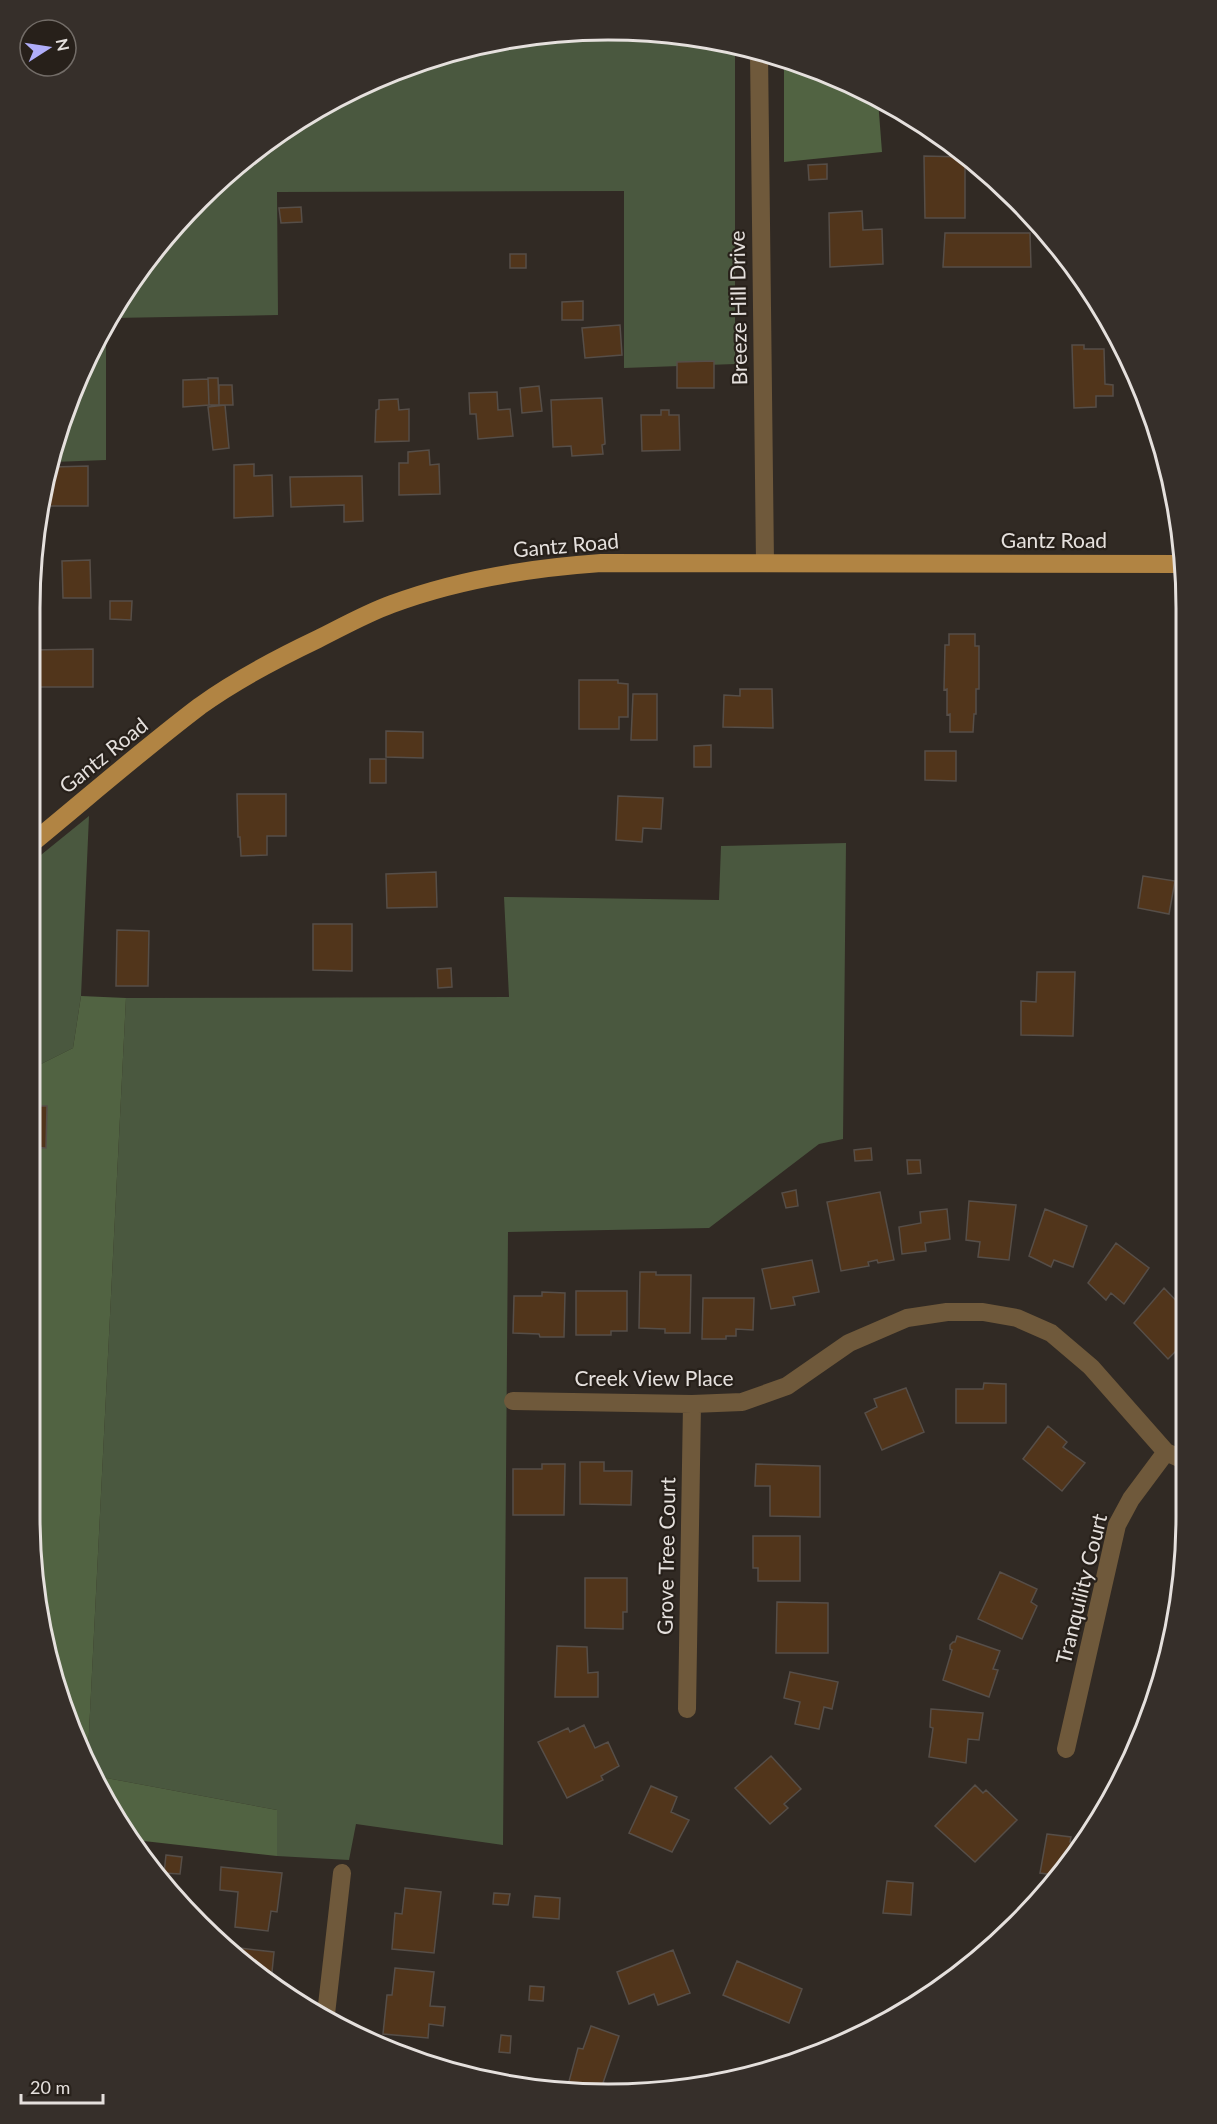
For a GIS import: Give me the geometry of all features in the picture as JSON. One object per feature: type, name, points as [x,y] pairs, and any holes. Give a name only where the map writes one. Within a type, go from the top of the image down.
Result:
[{"type":"main road","name":"Gantz Road","points":[[40,837],[201,705],[288,653],[390,604],[447,586],[553,566],[601,563],[1174,564]]},
{"type":"street","name":"Breeze Hill Drive","points":[[759,61],[765,563]]},
{"type":"street","name":"Creek View Place","points":[[513,1401],[692,1404],[742,1402],[787,1386],[849,1343],[907,1318],[947,1312],[983,1311],[1017,1318],[1051,1333],[1091,1367],[1166,1452],[1176,1456]]},
{"type":"street","name":"Grove Tree Court","points":[[687,1709],[692,1404]]},
{"type":"street","name":"Tranquility Court","points":[[1066,1749],[1117,1525],[1131,1499],[1166,1452]]},
{"type":"street","points":[[327,2008],[342,1873]]},
{"type":"green space","points":[[608,40],[683,45],[735,55],[735,364],[624,368],[624,191],[277,192],[278,315],[121,318],[136,293],[181,234],[234,181],[293,136],[357,99],[391,84],[461,60],[534,45]]},
{"type":"green space","points":[[784,69],[826,84],[879,110],[882,152],[784,162]]},
{"type":"green space","points":[[106,344],[106,460],[60,462],[84,391]]},
{"type":"green space","points":[[89,816],[81,996],[73,1048],[40,1064],[40,856]]},
{"type":"green space","points":[[846,843],[843,1139],[819,1144],[709,1228],[508,1232],[503,1845],[356,1824],[349,1860],[277,1856],[277,1810],[105,1778],[88,1743],[126,998],[509,997],[504,897],[719,900],[721,846]]},
{"type":"green space","points":[[81,996],[126,998],[88,1743],[71,1698],[51,1626],[45,1590],[40,1516],[40,1064],[73,1048]]},
{"type":"green space","points":[[105,1778],[277,1810],[277,1856],[143,1841]]},
{"type":"building","points":[[924,156],[952,157],[965,167],[965,218],[925,218]]},
{"type":"building","points":[[827,164],[827,179],[809,180],[808,165]]},
{"type":"building","points":[[301,207],[302,222],[281,223],[279,208]]},
{"type":"building","points":[[862,211],[863,230],[882,229],[883,264],[830,267],[829,213]]},
{"type":"building","points":[[945,233],[1030,233],[1031,267],[943,267]]},
{"type":"building","points":[[510,254],[526,254],[526,268],[510,268]]},
{"type":"building","points":[[583,301],[583,320],[562,320],[562,302]]},
{"type":"building","points":[[620,325],[622,355],[585,358],[582,328]]},
{"type":"building","points":[[1072,345],[1084,345],[1084,349],[1104,349],[1105,384],[1113,385],[1113,396],[1096,396],[1096,407],[1074,408]]},
{"type":"building","points":[[714,361],[714,388],[677,388],[677,362]]},
{"type":"building","points":[[208,378],[218,378],[219,405],[209,405]]},
{"type":"building","points":[[208,379],[209,405],[183,407],[183,380]]},
{"type":"building","points":[[219,385],[232,385],[233,405],[219,405]]},
{"type":"building","points":[[539,386],[542,411],[522,413],[520,388]]},
{"type":"building","points":[[497,392],[498,410],[510,409],[513,436],[478,439],[476,414],[470,414],[469,393]]},
{"type":"building","points":[[602,398],[605,442],[602,445],[603,454],[572,456],[571,446],[553,447],[551,400]]},
{"type":"building","points":[[398,399],[399,410],[409,409],[409,441],[375,442],[376,410],[379,409],[379,400]]},
{"type":"building","points":[[225,405],[229,448],[213,450],[208,407]]},
{"type":"building","points":[[661,410],[669,410],[669,415],[679,415],[680,450],[642,451],[641,415],[661,415]]},
{"type":"building","points":[[429,450],[430,465],[439,464],[440,494],[399,495],[399,463],[408,463],[408,452]]},
{"type":"building","points":[[254,464],[254,476],[272,475],[273,516],[234,518],[234,465]]},
{"type":"building","points":[[88,466],[88,506],[50,506],[59,467]]},
{"type":"building","points":[[362,476],[363,521],[344,522],[344,505],[291,507],[290,477]]},
{"type":"building","points":[[90,560],[91,598],[63,598],[62,561]]},
{"type":"building","points":[[110,601],[132,601],[131,620],[110,619]]},
{"type":"building","points":[[949,634],[975,634],[975,646],[979,646],[979,689],[976,689],[973,732],[950,732],[950,714],[947,715],[947,689],[944,690],[945,645],[949,645]]},
{"type":"building","points":[[93,649],[93,687],[40,687],[40,650]]},
{"type":"building","points":[[579,680],[618,680],[618,683],[628,684],[628,717],[619,717],[619,729],[579,729]]},
{"type":"building","points":[[740,689],[772,689],[773,728],[723,727],[724,695],[740,696]]},
{"type":"building","points":[[633,694],[657,694],[657,740],[631,740]]},
{"type":"building","points":[[386,731],[423,732],[423,758],[386,757]]},
{"type":"building","points":[[711,745],[711,767],[694,767],[694,746]]},
{"type":"building","points":[[925,751],[956,751],[956,781],[925,780]]},
{"type":"building","points":[[370,759],[386,759],[386,783],[370,783]]},
{"type":"building","points":[[237,794],[286,794],[286,836],[267,836],[267,855],[241,856]]},
{"type":"building","points":[[618,796],[663,798],[661,829],[643,828],[642,842],[616,840]]},
{"type":"building","points":[[436,872],[437,907],[387,908],[386,874]]},
{"type":"building","points":[[1143,876],[1175,881],[1169,914],[1138,908]]},
{"type":"building","points":[[313,924],[352,924],[352,971],[313,970]]},
{"type":"building","points":[[117,930],[149,931],[148,986],[116,986]]},
{"type":"building","points":[[451,968],[452,987],[438,988],[437,969]]},
{"type":"building","points":[[1037,972],[1075,972],[1073,1036],[1021,1035],[1021,1001],[1036,1002]]},
{"type":"building","points":[[40,1106],[47,1106],[46,1148],[40,1148]]},
{"type":"building","points":[[871,1148],[872,1160],[855,1161],[854,1150]]},
{"type":"building","points":[[907,1160],[920,1160],[921,1173],[908,1174]]},
{"type":"building","points":[[796,1190],[798,1206],[786,1208],[782,1193]]},
{"type":"building","points":[[880,1192],[894,1260],[878,1263],[877,1260],[868,1262],[869,1266],[841,1271],[827,1202]]},
{"type":"building","points":[[969,1201],[1016,1205],[1009,1260],[978,1257],[980,1242],[966,1240]]},
{"type":"building","points":[[947,1209],[950,1239],[925,1243],[926,1251],[902,1254],[899,1227],[921,1223],[920,1212]]},
{"type":"building","points":[[1045,1209],[1087,1226],[1073,1267],[1054,1260],[1051,1267],[1029,1256]]},
{"type":"building","points":[[1116,1243],[1149,1268],[1124,1304],[1111,1293],[1106,1300],[1088,1283]]},
{"type":"building","points":[[812,1260],[819,1292],[793,1297],[795,1305],[771,1309],[762,1269]]},
{"type":"building","points":[[640,1272],[656,1272],[656,1275],[691,1275],[690,1333],[665,1333],[665,1329],[639,1328]]},
{"type":"building","points":[[1164,1288],[1176,1301],[1176,1351],[1168,1359],[1134,1323]]},
{"type":"building","points":[[576,1291],[627,1291],[627,1331],[611,1331],[611,1335],[576,1335]]},
{"type":"building","points":[[542,1292],[565,1293],[564,1337],[540,1337],[539,1334],[513,1333],[514,1296],[542,1296]]},
{"type":"building","points":[[703,1298],[754,1298],[753,1330],[736,1329],[736,1336],[726,1336],[726,1339],[702,1339]]},
{"type":"building","points":[[984,1383],[1006,1384],[1006,1423],[956,1423],[956,1389],[983,1389]]},
{"type":"building","points":[[906,1388],[924,1432],[882,1450],[865,1413],[877,1407],[874,1399]]},
{"type":"building","points":[[1048,1426],[1067,1442],[1063,1447],[1085,1463],[1062,1491],[1023,1459]]},
{"type":"building","points":[[580,1462],[604,1462],[604,1471],[632,1471],[631,1505],[580,1504]]},
{"type":"building","points":[[542,1464],[565,1464],[564,1515],[513,1515],[513,1469],[542,1469]]},
{"type":"building","points":[[756,1464],[820,1466],[820,1517],[770,1516],[770,1486],[755,1486]]},
{"type":"building","points":[[753,1536],[800,1536],[800,1581],[758,1581],[758,1568],[753,1568]]},
{"type":"building","points":[[1000,1572],[1037,1589],[1031,1602],[1037,1606],[1022,1639],[978,1619]]},
{"type":"building","points":[[585,1578],[627,1578],[627,1612],[623,1612],[623,1629],[585,1628]]},
{"type":"building","points":[[777,1602],[828,1603],[828,1653],[776,1653]]},
{"type":"building","points":[[957,1636],[1000,1651],[993,1669],[998,1670],[989,1697],[943,1680],[952,1650],[950,1645],[955,1642]]},
{"type":"building","points":[[557,1646],[587,1647],[588,1673],[598,1672],[598,1697],[555,1697]]},
{"type":"building","points":[[790,1672],[838,1682],[832,1709],[824,1707],[819,1729],[795,1724],[800,1702],[784,1698]]},
{"type":"building","points":[[931,1709],[983,1713],[979,1740],[968,1739],[966,1763],[929,1757],[933,1728],[930,1727]]},
{"type":"building","points":[[584,1725],[595,1748],[608,1742],[619,1766],[601,1776],[603,1780],[567,1798],[538,1742],[568,1728],[570,1732]]},
{"type":"building","points":[[771,1756],[801,1789],[784,1804],[788,1808],[770,1824],[735,1788]]},
{"type":"building","points":[[975,1785],[983,1793],[986,1790],[1017,1820],[975,1862],[935,1826]]},
{"type":"building","points":[[651,1786],[677,1797],[671,1812],[689,1820],[672,1852],[629,1833]]},
{"type":"building","points":[[1047,1834],[1071,1837],[1070,1842],[1073,1842],[1049,1874],[1040,1873]]},
{"type":"building","points":[[166,1855],[182,1857],[180,1874],[168,1873],[164,1869]]},
{"type":"building","points":[[221,1867],[282,1873],[277,1912],[271,1911],[268,1931],[235,1927],[238,1892],[220,1890]]},
{"type":"building","points":[[887,1881],[913,1883],[911,1915],[883,1913]]},
{"type":"building","points":[[405,1888],[441,1892],[434,1953],[392,1949],[395,1913],[402,1914]]},
{"type":"building","points":[[494,1893],[510,1894],[508,1905],[493,1904]]},
{"type":"building","points":[[535,1896],[560,1898],[559,1919],[533,1917]]},
{"type":"building","points":[[240,1948],[274,1952],[272,1973]]},
{"type":"building","points":[[673,1950],[690,1993],[658,2005],[654,1994],[629,2004],[617,1972]]},
{"type":"building","points":[[737,1961],[802,1989],[789,2023],[723,1995]]},
{"type":"building","points":[[395,1968],[434,1972],[430,2006],[445,2007],[443,2026],[429,2024],[428,2038],[383,2034],[387,1995],[392,1995]]},
{"type":"building","points":[[530,1986],[544,1987],[543,2001],[529,2000]]},
{"type":"building","points":[[591,2026],[619,2036],[603,2083],[606,2084],[569,2082],[578,2048],[583,2049]]},
{"type":"building","points":[[501,2035],[511,2036],[510,2053],[499,2052]]}]
